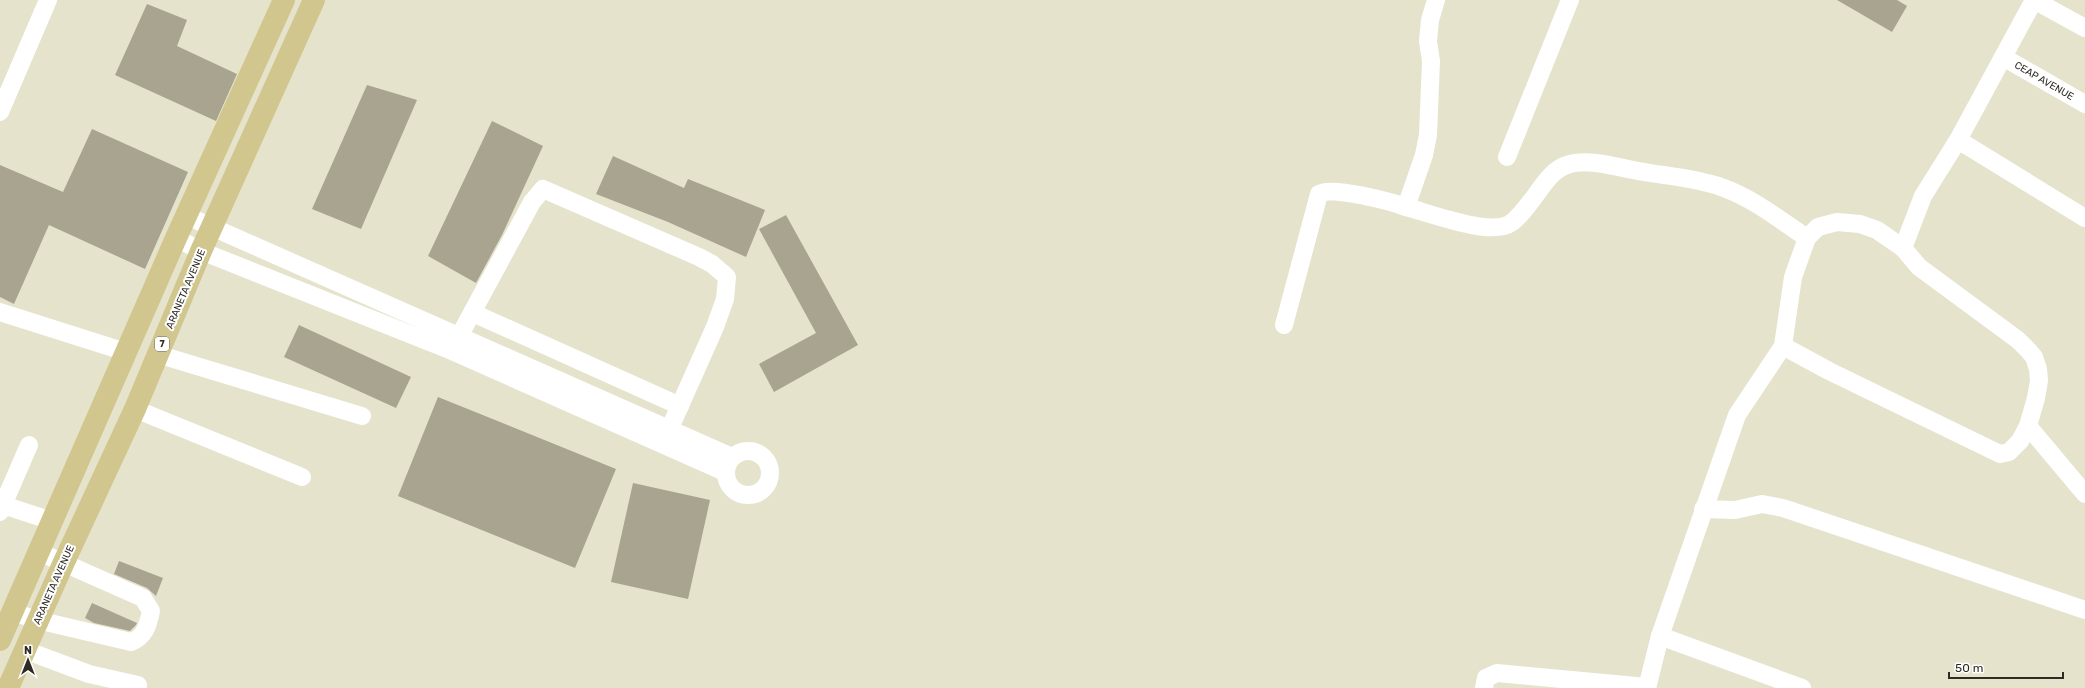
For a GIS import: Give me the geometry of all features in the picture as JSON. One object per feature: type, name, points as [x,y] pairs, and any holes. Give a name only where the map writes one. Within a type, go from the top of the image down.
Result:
[{"type":"main road","points":[[0,640],[176,238],[284,0]]},
{"type":"main road","name":"ARANETA AVENUE","points":[[8,688],[37,620],[135,409],[157,354],[179,307],[201,251],[214,227],[314,0]]},
{"type":"main road","points":[[152,295],[179,307]]},
{"type":"street","points":[[0,112],[48,0]]},
{"type":"street","points":[[1406,207],[1424,155],[1428,135],[1432,61],[1428,41],[1430,20],[1436,0]]},
{"type":"street","points":[[1507,157],[1570,0]]},
{"type":"street","points":[[1904,248],[1923,196],[1958,140],[2034,0],[2085,28]]},
{"type":"street","name":"CEAP AVENUE","points":[[2003,57],[2085,104]]},
{"type":"street","points":[[1958,140],[2085,218]]},
{"type":"street","points":[[1284,325],[1319,194],[1328,190],[1384,199],[1406,207],[1483,228],[1499,228],[1510,224],[1552,174],[1566,165],[1580,163],[1603,164],[1699,181],[1722,188],[1751,201],[1807,238]]},
{"type":"street","points":[[455,344],[532,202],[543,189],[700,257],[712,264],[727,277],[725,299],[666,436]]},
{"type":"street","points":[[187,216],[401,311],[455,344],[729,464]]},
{"type":"street","points":[[1484,688],[1486,678],[1497,673],[1647,688],[1660,636],[1737,415],[1783,346],[1793,277],[1807,238],[1818,227],[1837,222],[1860,224],[1877,230],[1904,248],[1919,267],[2018,340],[2034,357],[2038,369],[2039,381],[2028,426],[2020,441],[2009,452],[2000,454],[1829,372],[1783,346]]},
{"type":"street","points":[[176,238],[201,251],[394,328],[455,344]]},
{"type":"street","points":[[394,328],[401,311]]},
{"type":"street","points":[[0,312],[126,352]]},
{"type":"street","points":[[473,313],[680,406]]},
{"type":"street","points":[[157,354],[362,416]]},
{"type":"street","points":[[135,409],[302,477]]},
{"type":"street","points":[[2028,426],[2085,494]]},
{"type":"street","points":[[29,445],[1,507],[52,521]]},
{"type":"street","points":[[1703,509],[1735,510],[1762,504],[1783,508],[2085,610]]},
{"type":"street","points":[[13,612],[37,620],[131,642],[140,639],[148,625],[150,611],[143,598],[39,552]]},
{"type":"street","points":[[1660,636],[1802,688]]},
{"type":"street","points":[[25,650],[89,674],[138,685]]},
{"type":"building","points":[[1837,0],[1897,0],[1907,6],[1892,32]]},
{"type":"building","points":[[147,4],[187,20],[177,46],[237,74],[216,121],[115,75]]},
{"type":"building","points":[[367,85],[417,100],[361,229],[312,209]]},
{"type":"building","points":[[492,121],[543,146],[502,235],[476,283],[428,256]]},
{"type":"building","points":[[92,129],[188,172],[145,269],[49,225],[14,304],[0,297],[0,165],[63,192]]},
{"type":"building","points":[[613,156],[684,188],[688,179],[765,210],[746,257],[668,222],[596,194]]},
{"type":"building","points":[[786,215],[858,345],[774,392],[759,364],[816,333],[759,229]]},
{"type":"building","points":[[299,325],[411,377],[396,408],[284,357]]},
{"type":"building","points":[[438,397],[616,469],[575,568],[398,496]]},
{"type":"building","points":[[633,483],[710,500],[688,599],[611,582]]},
{"type":"building","points":[[119,561],[163,578],[156,596],[147,588],[114,574]]},
{"type":"building","points":[[92,603],[137,623],[130,631],[94,623],[85,618]]}]
